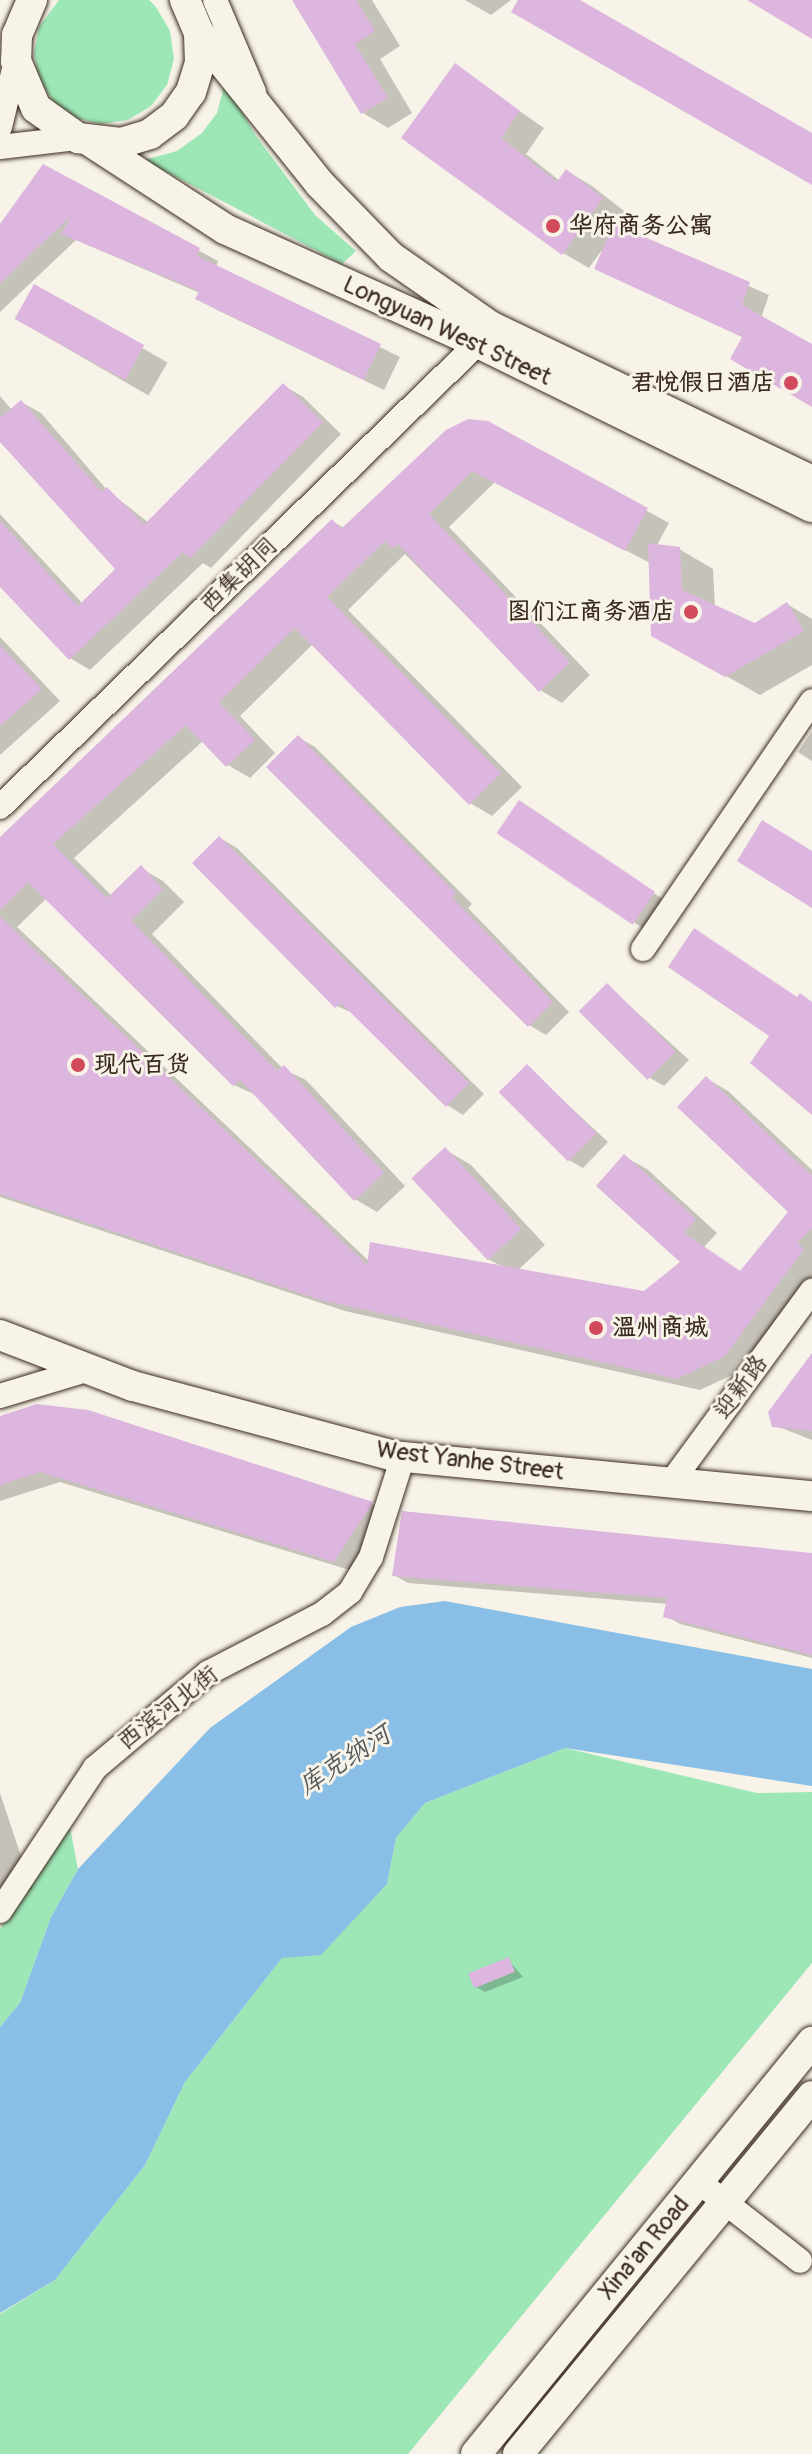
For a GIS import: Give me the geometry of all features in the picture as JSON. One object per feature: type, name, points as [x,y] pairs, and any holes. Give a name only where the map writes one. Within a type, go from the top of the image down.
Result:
[{"type":"main road","points":[[10,0],[17,48]]},
{"type":"main road","points":[[17,48],[32,0]]},
{"type":"main road","points":[[84,140],[121,143],[150,134],[174,116],[191,92],[200,63],[199,33],[185,0]]},
{"type":"main road","name":"Longyuan West Street","points":[[199,33],[266,119],[391,257],[490,326],[812,481]]},
{"type":"main road","name":"Longyuan West Street","points":[[17,48],[36,108],[225,229],[478,343],[812,507]]},
{"type":"main road","name":"West Yanhe Street","points":[[0,1335],[86,1370],[403,1457],[812,1496]]},
{"type":"main road","name":"Xina'an Road","points":[[476,2454],[812,2042]]},
{"type":"main road","name":"Xina'an Road","points":[[518,2454],[812,2096]]},
{"type":"street","points":[[215,0],[266,119]]},
{"type":"street","points":[[0,127],[17,48]]},
{"type":"street","points":[[0,147],[84,140]]},
{"type":"street","name":"西集胡同","points":[[0,807],[478,343]]},
{"type":"street","points":[[643,949],[812,701]]},
{"type":"street","name":"迎新路","points":[[670,1484],[812,1291]]},
{"type":"street","points":[[0,1396],[86,1370]]},
{"type":"street","name":"西滨河北街","points":[[0,1911],[95,1768],[208,1673],[322,1614],[350,1592],[371,1557],[403,1457]]},
{"type":"street","points":[[699,2182],[800,2261]]},
{"type":"green space","points":[[59,0],[149,0],[156,7],[170,31],[174,59],[167,85],[151,106],[128,120],[101,124],[75,118],[54,102],[39,80],[34,54],[39,27]]},
{"type":"green space","points":[[225,83],[256,136],[315,215],[356,251],[342,264],[144,160],[177,151],[202,133],[217,113]]},
{"type":"green space","points":[[565,1748],[757,1793],[812,1792],[812,1963],[408,2454],[0,2454],[0,2314],[55,2280],[145,2165],[185,2082],[282,1958],[387,1884],[396,1838],[425,1803]]},
{"type":"green space","points":[[69,1823],[78,1869],[51,1917],[20,2003],[0,2027],[0,1929]]},
{"type":"water","name":"库克纳河","points":[[445,1601],[812,1669],[812,1786],[565,1748],[425,1803],[396,1838],[387,1884],[321,1955],[282,1958],[185,2082],[145,2165],[55,2280],[0,2313],[0,2027],[20,2003],[51,1917],[78,1869],[210,1728],[351,1627],[400,1607]]},
{"type":"building","points":[[292,0],[356,0],[375,31],[355,44],[388,98],[361,114]]},
{"type":"building","points":[[518,0],[580,0],[812,133],[812,185],[511,12]]},
{"type":"building","points":[[747,0],[812,0],[812,39]]},
{"type":"building","points":[[455,63],[520,111],[501,138],[557,182],[566,169],[603,198],[562,255],[401,138]]},
{"type":"building","points":[[43,164],[200,248],[197,256],[381,344],[364,380],[195,299],[199,291],[61,234],[72,215],[0,283],[0,224]]},
{"type":"building","points":[[614,224],[750,282],[742,305],[812,344],[812,407],[730,359],[742,337],[594,269]]},
{"type":"building","points":[[34,284],[144,345],[125,380],[15,319]]},
{"type":"building","points":[[283,383],[323,422],[190,558],[183,552],[69,660],[0,587],[0,521],[78,606],[115,569],[0,442],[0,418],[21,400],[102,492],[107,487],[144,525]]},
{"type":"building","points":[[468,419],[488,421],[648,508],[625,551],[472,471],[429,514],[570,662],[539,692],[398,544],[392,549],[385,541],[327,597],[501,773],[469,805],[295,628],[219,702],[255,740],[226,767],[186,725],[53,844],[107,898],[141,865],[163,889],[131,920],[277,1071],[284,1065],[384,1173],[354,1201],[240,1080],[233,1086],[28,882],[0,910],[0,837],[332,519],[341,529],[446,430]]},
{"type":"building","name":"图们江商务酒店","points":[[648,543],[680,547],[682,590],[755,623],[787,602],[804,631],[725,677],[651,636]]},
{"type":"building","points":[[0,645],[42,689],[0,726]]},
{"type":"building","points":[[298,735],[456,893],[452,897],[553,1002],[528,1027],[266,767]]},
{"type":"building","points":[[519,800],[655,892],[633,925],[497,833]]},
{"type":"building","points":[[762,820],[812,851],[812,908],[737,861]]},
{"type":"building","points":[[219,836],[469,1083],[446,1107],[341,1003],[335,1008],[192,863]]},
{"type":"building","points":[[0,917],[367,1265],[370,1242],[644,1291],[680,1262],[596,1186],[624,1154],[696,1219],[684,1233],[740,1271],[788,1212],[677,1107],[706,1076],[812,1176],[812,1228],[797,1243],[804,1249],[725,1356],[677,1379],[321,1300],[0,1194]]},
{"type":"building","points":[[694,928],[797,997],[800,993],[812,1002],[812,1115],[750,1063],[769,1036],[668,967]]},
{"type":"building","points":[[607,983],[676,1052],[647,1080],[579,1011]]},
{"type":"building","points":[[527,1064],[596,1133],[568,1162],[499,1092]]},
{"type":"building","points":[[445,1147],[521,1229],[488,1260],[411,1178]]},
{"type":"building","points":[[812,1353],[812,1431],[772,1427],[768,1412]]},
{"type":"building","points":[[37,1404],[88,1410],[373,1502],[334,1562],[40,1472],[0,1485],[0,1416]]},
{"type":"building","points":[[402,1511],[812,1553],[812,1655],[663,1617],[667,1598],[392,1576]]},
{"type":"building","points":[[509,1957],[515,1972],[474,1988],[468,1973]]},
{"type":"place","name":"华府商务公寓","points":[[553,226]]},
{"type":"place","name":"君悦假日酒店","points":[[791,383]]},
{"type":"place","name":"图们江商务酒店","points":[[691,612]]},
{"type":"place","name":"现代百货","points":[[78,1065]]},
{"type":"place","name":"温州商城","points":[[596,1328]]}]
